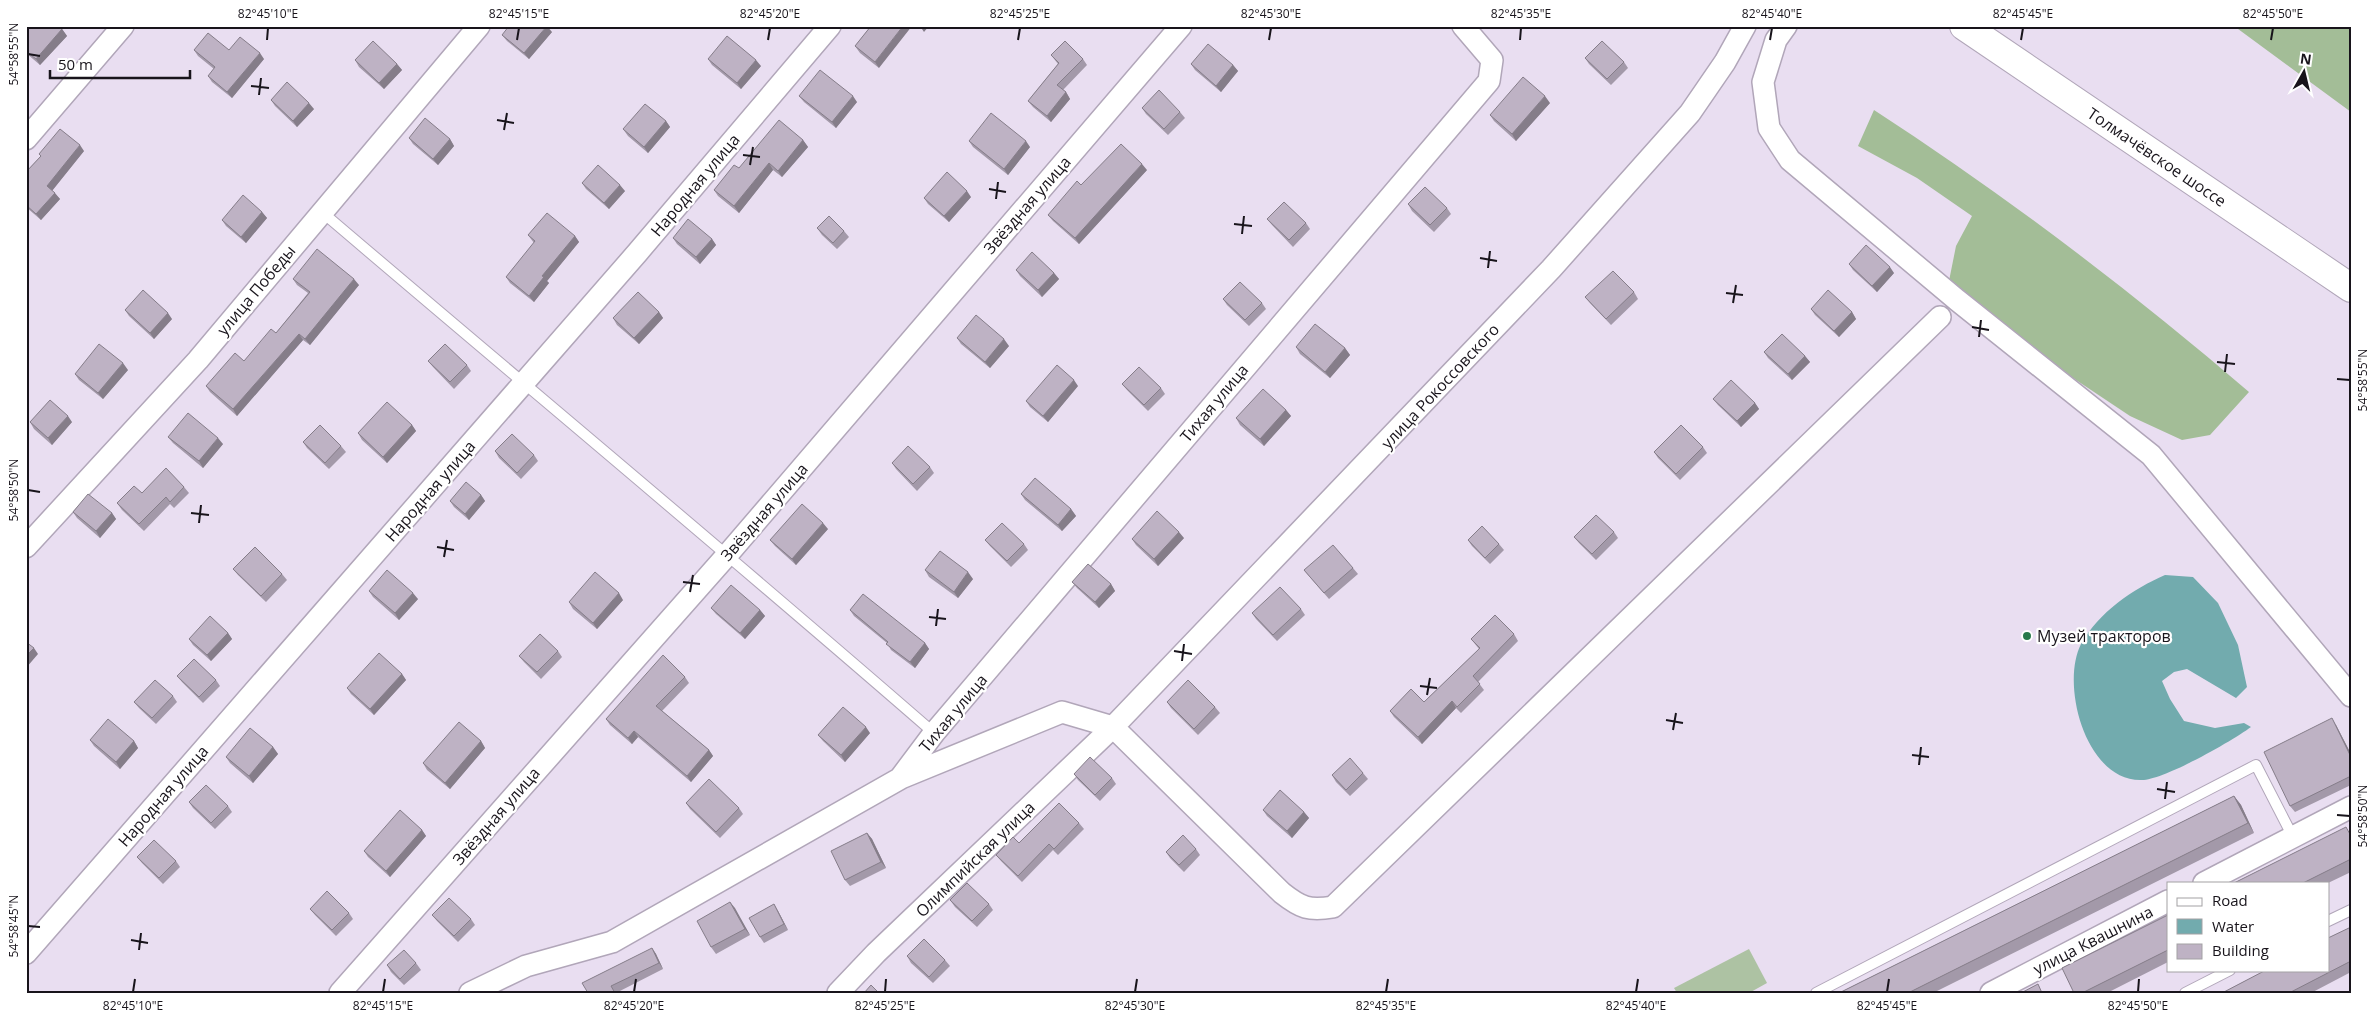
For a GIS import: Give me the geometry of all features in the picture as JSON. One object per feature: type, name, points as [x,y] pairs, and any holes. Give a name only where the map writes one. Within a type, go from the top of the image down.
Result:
[{"type":"main road","name":"Толмачёвское шоссе","points":[[1964,26],[2351,288]]},
{"type":"street","points":[[26,139],[123,26]]},
{"type":"street","name":"улица Победы","points":[[26,548],[198,360],[479,26]]},
{"type":"street","name":"Народная улица","points":[[26,952],[524,384],[830,26]]},
{"type":"street","name":"Звёздная улица","points":[[340,993],[728,554],[1181,26]]},
{"type":"street","name":"Тихая улица","points":[[901,778],[934,733],[1488,81],[1492,60],[1464,26]]},
{"type":"street","name":"улица Рокоссовского","points":[[1113,727],[1551,269],[1690,113],[1725,62],[1745,26]]},
{"type":"street","points":[[1786,26],[1776,40],[1763,82],[1769,128],[1790,160],[1957,300],[2151,455],[2349,693]]},
{"type":"street","points":[[470,993],[526,966],[612,942],[901,778],[1062,712],[1113,727],[1282,893],[1298,906],[1317,910],[1334,907],[1940,317]]},
{"type":"street","name":"Олимпийская улица","points":[[838,993],[883,946],[1113,727]]},
{"type":"street","points":[[2206,882],[2351,807]]},
{"type":"street","name":"улица Квашнина","points":[[1991,993],[2167,902]]},
{"type":"lane","points":[[322,212],[728,554],[934,733]]},
{"type":"lane","points":[[1816,993],[2256,765],[2293,837]]},
{"type":"lane","points":[[2330,921],[2351,910]]},
{"type":"lane","points":[[2185,993],[2226,972]]},
{"type":"shaded area","points":[[2234,26],[2351,26],[2351,112]]},
{"type":"shaded area","points":[[1874,110],[2019,210],[2113,280],[2249,392],[2210,435],[2182,440],[2130,416],[2073,378],[2011,332],[1949,281],[1956,246],[1972,216],[1917,178],[1858,146]]},
{"type":"shaded area","points":[[1749,949],[1767,983],[1749,993],[1677,993],[1674,988]]},
{"type":"water","points":[[2165,575],[2193,577],[2218,603],[2238,645],[2247,687],[2236,698],[2187,669],[2174,672],[2162,681],[2170,699],[2184,721],[2215,728],[2244,723],[2251,727],[2214,750],[2181,767],[2166,774],[2142,780],[2122,776],[2106,765],[2093,749],[2083,728],[2076,706],[2075,662],[2081,644],[2088,632],[2107,612],[2141,587]]},
{"type":"building","points":[[26,26],[59,26],[62,29],[36,59],[26,51]]},
{"type":"building","points":[[509,26],[547,26],[524,53],[502,35]]},
{"type":"building","points":[[871,26],[903,26],[875,62],[855,46]]},
{"type":"building","points":[[208,33],[229,50],[240,37],[260,53],[227,92],[208,76],[215,67],[194,50]]},
{"type":"building","points":[[727,36],[756,60],[737,83],[708,59]]},
{"type":"building","points":[[373,41],[397,64],[379,83],[355,60]]},
{"type":"building","points":[[1065,41],[1083,59],[1057,85],[1066,92],[1047,116],[1028,101],[1059,63],[1051,55]]},
{"type":"building","points":[[1602,41],[1624,62],[1607,79],[1585,58]]},
{"type":"building","points":[[1208,44],[1233,65],[1216,86],[1191,64]]},
{"type":"building","points":[[820,70],[853,96],[832,122],[799,96]]},
{"type":"building","points":[[1523,77],[1545,96],[1512,134],[1490,115]]},
{"type":"building","points":[[287,82],[309,103],[293,121],[271,100]]},
{"type":"building","points":[[1159,90],[1180,112],[1164,129],[1142,108]]},
{"type":"building","points":[[645,104],[666,121],[644,147],[623,129]]},
{"type":"building","points":[[991,113],[1026,141],[1004,169],[969,141]]},
{"type":"building","points":[[425,118],[450,139],[433,159],[409,138]]},
{"type":"building","points":[[779,120],[803,140],[778,171],[769,163],[734,206],[714,190],[734,165],[739,168]]},
{"type":"building","points":[[60,129],[80,145],[47,186],[55,193],[36,214],[26,205],[26,172],[41,156],[39,154]]},
{"type":"building","points":[[1121,144],[1142,164],[1075,238],[1048,215],[1077,181],[1081,185]]},
{"type":"building","points":[[598,165],[620,185],[604,203],[582,183]]},
{"type":"building","points":[[947,172],[967,191],[944,216],[924,198]]},
{"type":"building","points":[[1425,187],[1447,208],[1430,225],[1408,204]]},
{"type":"building","points":[[243,195],[262,212],[241,237],[222,220]]},
{"type":"building","points":[[1284,202],[1306,223],[1289,240],[1267,219]]},
{"type":"building","points":[[547,213],[575,236],[542,276],[544,277],[529,296],[506,277],[535,241],[528,235]]},
{"type":"building","points":[[829,216],[844,231],[833,243],[817,228]]},
{"type":"building","points":[[688,219],[712,239],[696,257],[673,238]]},
{"type":"building","points":[[1866,245],[1890,267],[1872,286],[1849,264]]},
{"type":"building","points":[[317,249],[354,279],[305,339],[299,334],[233,409],[206,386],[235,353],[244,361],[271,329],[276,333],[310,292],[293,279]]},
{"type":"building","points":[[1032,252],[1054,273],[1038,290],[1016,270]]},
{"type":"building","points":[[1613,271],[1634,292],[1606,319],[1585,297]]},
{"type":"building","points":[[1240,282],[1262,303],[1245,320],[1223,299]]},
{"type":"building","points":[[143,290],[168,313],[150,333],[125,310]]},
{"type":"building","points":[[1828,290],[1852,312],[1834,331],[1811,309]]},
{"type":"building","points":[[638,292],[659,312],[634,338],[613,318]]},
{"type":"building","points":[[976,315],[1004,339],[985,362],[957,338]]},
{"type":"building","points":[[1315,324],[1345,348],[1325,372],[1296,347]]},
{"type":"building","points":[[1782,334],[1805,356],[1788,374],[1764,352]]},
{"type":"building","points":[[99,344],[123,363],[98,393],[75,374]]},
{"type":"building","points":[[445,344],[467,365],[450,382],[428,361]]},
{"type":"building","points":[[1057,365],[1074,380],[1043,416],[1026,401]]},
{"type":"building","points":[[1139,367],[1161,388],[1144,405],[1122,384]]},
{"type":"building","points":[[1731,380],[1755,403],[1737,421],[1713,399]]},
{"type":"building","points":[[1263,389],[1286,410],[1260,439],[1236,418]]},
{"type":"building","points":[[50,400],[68,416],[48,438],[30,422]]},
{"type":"building","points":[[387,402],[412,425],[383,457],[358,433]]},
{"type":"building","points":[[188,413],[218,438],[199,461],[168,437]]},
{"type":"building","points":[[320,425],[341,446],[325,463],[303,442]]},
{"type":"building","points":[[1681,425],[1703,447],[1676,474],[1654,452]]},
{"type":"building","points":[[512,434],[534,455],[517,473],[495,451]]},
{"type":"building","points":[[908,446],[930,467],[913,484],[892,463]]},
{"type":"building","points":[[166,468],[184,487],[170,502],[166,497],[139,524],[117,503],[134,486],[142,493]]},
{"type":"building","points":[[1035,478],[1071,509],[1058,525],[1021,494]]},
{"type":"building","points":[[466,482],[481,495],[465,514],[450,501]]},
{"type":"building","points":[[88,494],[112,513],[96,531],[73,512]]},
{"type":"building","points":[[802,504],[823,523],[792,559],[770,540]]},
{"type":"building","points":[[1157,511],[1179,532],[1154,559],[1132,539]]},
{"type":"building","points":[[1596,515],[1614,532],[1592,554],[1574,537]]},
{"type":"building","points":[[1002,523],[1024,544],[1007,561],[985,540]]},
{"type":"building","points":[[1482,526],[1499,544],[1485,558],[1468,540]]},
{"type":"building","points":[[1333,545],[1353,568],[1324,593],[1304,570]]},
{"type":"building","points":[[255,547],[282,574],[261,596],[233,569]]},
{"type":"building","points":[[940,551],[968,572],[954,592],[925,570]]},
{"type":"building","points":[[1088,564],[1111,584],[1095,602],[1072,582]]},
{"type":"building","points":[[387,570],[413,593],[395,613],[369,591]]},
{"type":"building","points":[[595,572],[619,593],[593,623],[569,602]]},
{"type":"building","points":[[731,585],[760,610],[740,633],[711,608]]},
{"type":"building","points":[[1280,587],[1301,609],[1273,635],[1252,613]]},
{"type":"building","points":[[863,594],[925,643],[910,662],[886,644],[888,642],[850,610]]},
{"type":"building","points":[[1495,615],[1514,634],[1473,676],[1480,684],[1457,707],[1452,701],[1418,737],[1390,711],[1411,689],[1424,702],[1480,648],[1471,639]]},
{"type":"building","points":[[210,616],[228,633],[207,655],[189,639]]},
{"type":"building","points":[[540,634],[558,651],[537,672],[519,656]]},
{"type":"building","points":[[26,642],[34,648],[26,656]]},
{"type":"building","points":[[379,653],[402,674],[370,709],[347,688]]},
{"type":"building","points":[[663,655],[685,677],[656,706],[709,750],[687,776],[634,731],[628,738],[606,719]]},
{"type":"building","points":[[194,659],[216,680],[199,697],[177,676]]},
{"type":"building","points":[[155,680],[173,696],[152,718],[134,702]]},
{"type":"building","points":[[1188,680],[1215,707],[1194,729],[1167,702]]},
{"type":"building","points":[[843,707],[866,727],[841,755],[818,735]]},
{"type":"building","points":[[2332,718],[2351,757],[2351,776],[2290,806],[2264,752]]},
{"type":"building","points":[[108,719],[134,741],[116,762],[90,740]]},
{"type":"building","points":[[459,722],[481,741],[445,783],[423,763]]},
{"type":"building","points":[[250,728],[273,747],[249,776],[226,757]]},
{"type":"building","points":[[1090,757],[1112,778],[1095,795],[1074,774]]},
{"type":"building","points":[[1350,758],[1363,773],[1346,790],[1332,775]]},
{"type":"building","points":[[709,779],[739,808],[716,832],[686,803]]},
{"type":"building","points":[[206,785],[228,806],[211,823],[189,802]]},
{"type":"building","points":[[1280,790],[1304,812],[1287,831],[1263,810]]},
{"type":"building","points":[[2234,796],[2248,823],[1908,993],[1839,993]]},
{"type":"building","points":[[1059,803],[1079,823],[1054,849],[1049,844],[1018,876],[996,855],[1013,837],[1019,843]]},
{"type":"building","points":[[400,810],[422,830],[386,871],[364,851]]},
{"type":"building","points":[[2346,827],[2351,836],[2351,859],[2305,882],[2236,882]]},
{"type":"building","points":[[867,833],[881,862],[845,880],[831,851]]},
{"type":"building","points":[[1183,835],[1196,849],[1179,865],[1166,852]]},
{"type":"building","points":[[154,840],[176,861],[159,878],[137,857]]},
{"type":"building","points":[[967,883],[989,904],[972,921],[950,900]]},
{"type":"building","points":[[327,891],[349,913],[332,930],[310,909]]},
{"type":"building","points":[[449,898],[471,919],[454,936],[432,915]]},
{"type":"building","points":[[730,902],[745,929],[711,947],[697,921]]},
{"type":"building","points":[[774,904],[784,924],[760,937],[749,918]]},
{"type":"building","points":[[2167,916],[2167,950],[2082,993],[2074,993],[2062,968]]},
{"type":"building","points":[[2351,927],[2351,961],[2330,972],[2330,937]]},
{"type":"building","points":[[924,939],[945,960],[929,977],[907,956]]},
{"type":"building","points":[[652,948],[659,963],[611,986],[615,993],[588,993],[582,983]]},
{"type":"building","points":[[404,950],[416,963],[400,979],[387,965]]},
{"type":"building","points":[[2262,972],[2330,972],[2289,993],[2222,993]]},
{"type":"building","points":[[2038,984],[2042,993],[2021,993]]},
{"type":"building","points":[[871,985],[879,993],[864,993]]},
{"type":"place","name":"Музей тракторов","points":[[2027,636]]}]
